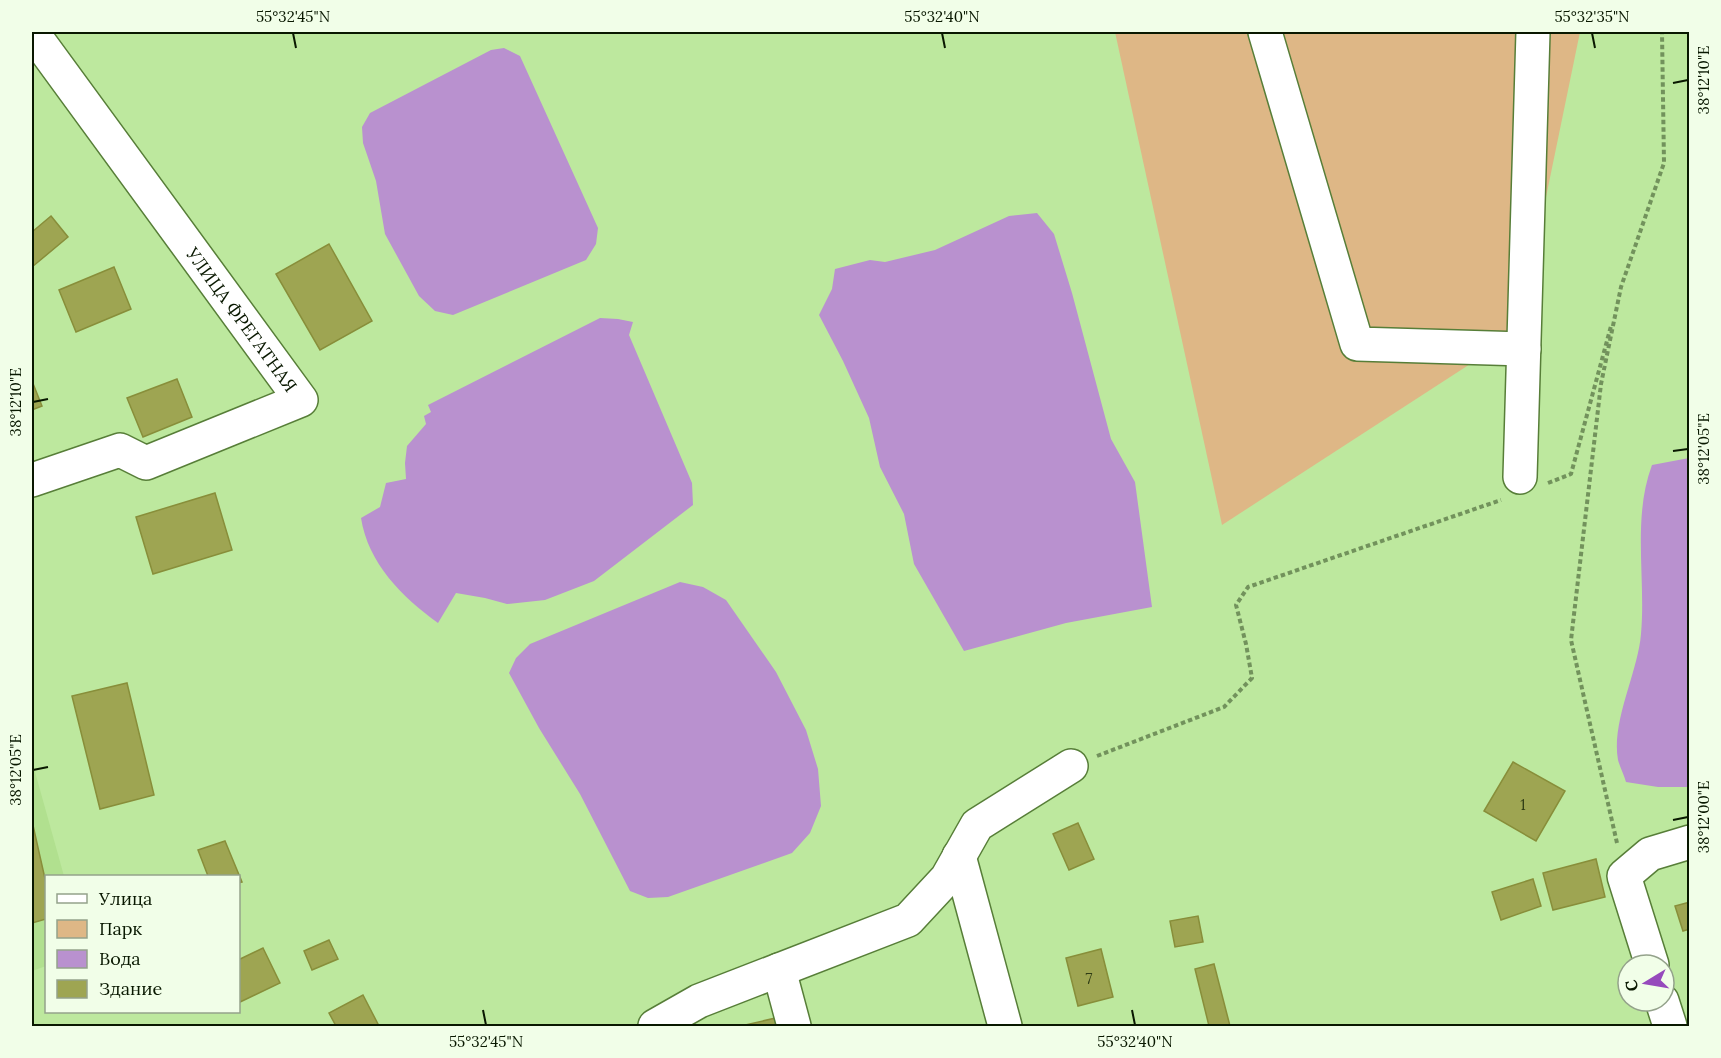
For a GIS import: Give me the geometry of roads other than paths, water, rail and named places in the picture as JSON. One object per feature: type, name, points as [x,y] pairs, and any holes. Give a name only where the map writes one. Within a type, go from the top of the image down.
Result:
[{"type":"street","name":"УЛИЦА ФРЕГАТНАЯ","points":[[32,32],[301,400],[146,463],[120,450],[32,480]]},
{"type":"street","points":[[1264,32],[1357,344],[1524,349]]},
{"type":"street","points":[[1523,486],[1524,349],[1533,32]]},
{"type":"street","points":[[655,1026],[699,1001],[908,920],[947,878],[977,825],[1071,766]]},
{"type":"street","points":[[1648,953],[1624,876],[1650,854],[1689,842]]},
{"type":"street","points":[[959,856],[1005,1026]]},
{"type":"street","points":[[779,970],[794,1026]]},
{"type":"water","points":[[504,48],[520,56],[598,228],[596,244],[586,260],[453,315],[435,311],[419,296],[385,234],[376,181],[363,143],[362,127],[370,113],[491,50]]},
{"type":"water","points":[[1037,213],[1054,234],[1111,439],[1135,482],[1152,607],[1066,623],[964,651],[914,564],[904,514],[880,467],[869,418],[819,315],[832,289],[835,269],[870,260],[885,262],[935,250],[1009,216]]},
{"type":"water","points":[[600,318],[633,322],[629,335],[692,483],[693,505],[594,581],[545,600],[507,604],[456,593],[438,623],[412,602],[389,578],[371,550],[361,518],[380,507],[386,483],[406,479],[407,446],[426,424],[424,416],[431,412],[428,405]]},
{"type":"water","points":[[1689,458],[1689,787],[1658,787],[1626,782],[1618,760],[1618,730],[1641,634],[1641,527],[1646,485],[1652,465]]},
{"type":"water","points":[[680,582],[703,587],[726,600],[776,672],[806,730],[818,769],[821,806],[810,833],[792,853],[668,897],[648,898],[630,891],[580,794],[539,728],[509,673],[516,658],[530,644]]}]
